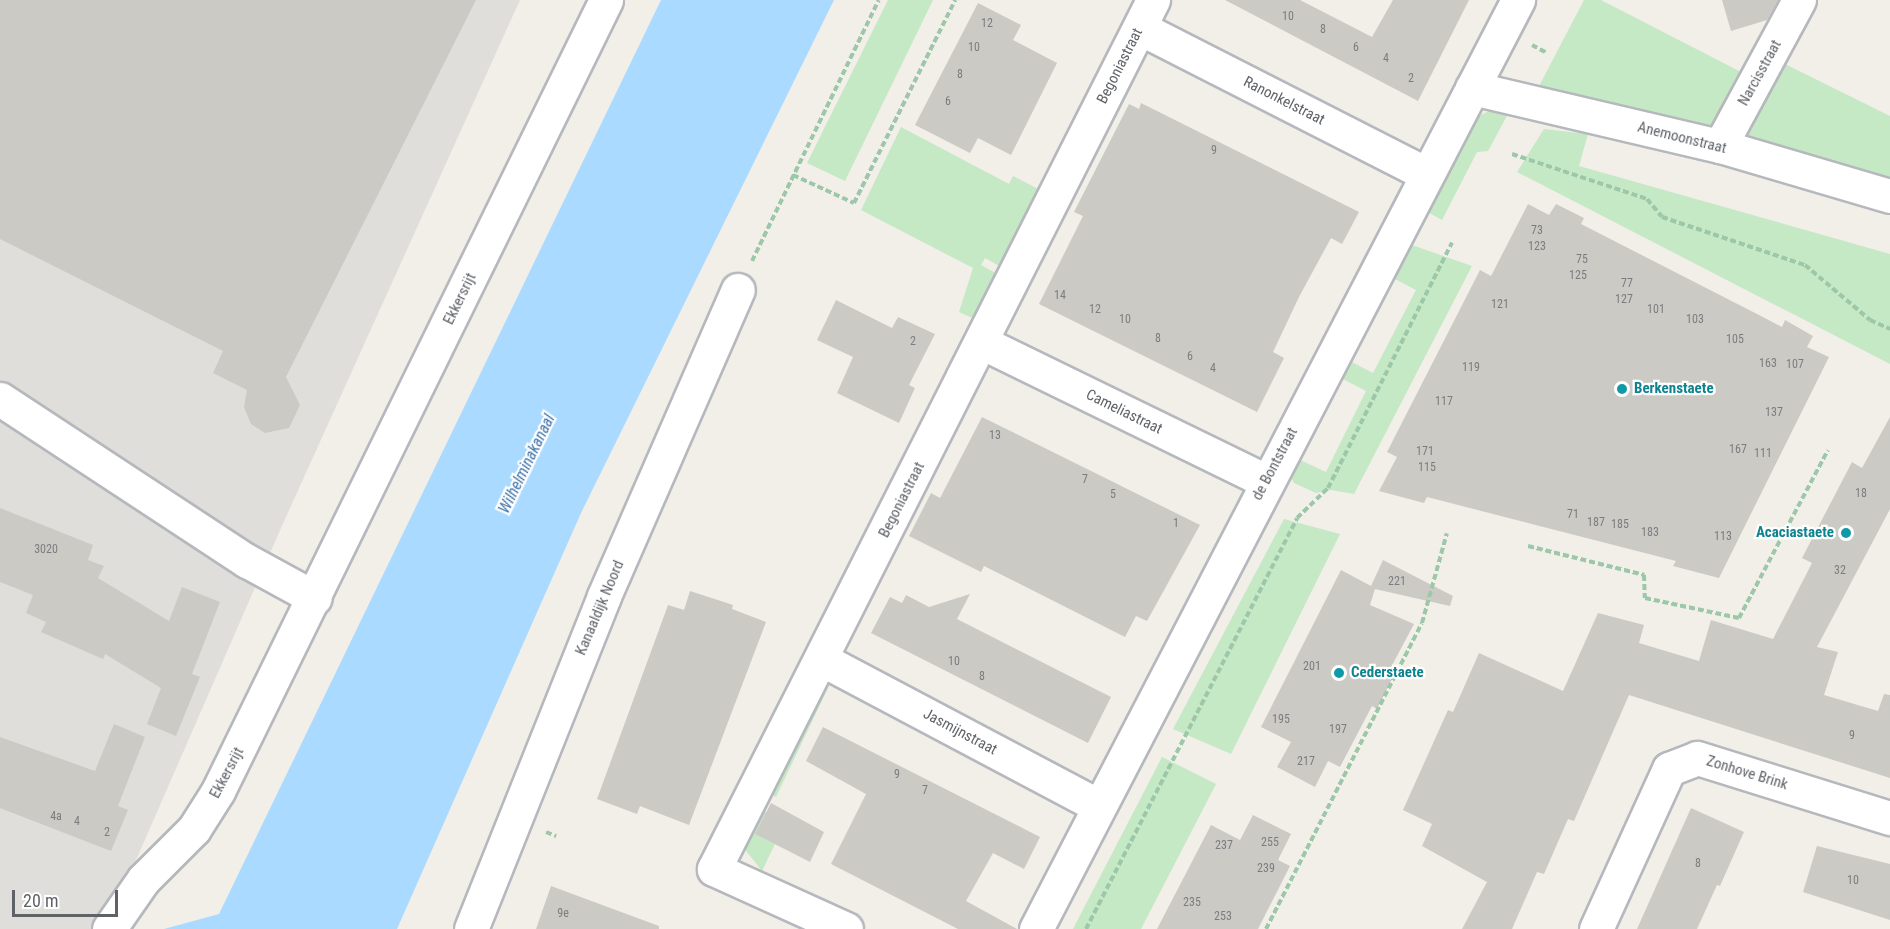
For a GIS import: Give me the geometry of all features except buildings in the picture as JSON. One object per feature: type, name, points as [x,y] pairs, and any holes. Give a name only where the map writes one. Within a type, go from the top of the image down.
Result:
[{"type":"street","name":"Ekkersrijt","points":[[109,929],[143,880],[207,810],[315,597],[606,0]]},
{"type":"street","name":"de Bontstraat","points":[[1036,929],[1266,481],[1518,0]]},
{"type":"street","name":"Narcisstraat","points":[[1720,146],[1799,0]]},
{"type":"street","name":"Ranonkelstraat","points":[[1147,14],[1427,174]]},
{"type":"street","name":"Begoniastraat","points":[[846,929],[714,869],[983,343],[1050,202],[1147,14]]},
{"type":"street","name":"Anemoonstraat","points":[[1472,88],[1720,146],[1890,195]]},
{"type":"street","name":"Kanaaldijk Noord","points":[[471,929],[604,596],[738,290]]},
{"type":"street","name":"Cameliastraat","points":[[983,343],[1266,481]]},
{"type":"street","points":[[0,399],[247,561],[315,597]]},
{"type":"street","name":"Jasmijnstraat","points":[[821,659],[1100,806]]},
{"type":"street","name":"Zonhove Brink","points":[[1596,929],[1669,769],[1697,758],[1890,818]]},
{"type":"path","points":[[738,290],[879,0]]},
{"type":"path","points":[[794,175],[854,203],[954,0]]},
{"type":"path","points":[[1512,154],[1647,199],[1662,217],[1805,265],[1870,320],[1890,329]]},
{"type":"path","points":[[1086,929],[1297,518],[1328,488],[1452,242]]},
{"type":"path","points":[[1528,546],[1644,574],[1645,598],[1739,618],[1828,450]]},
{"type":"path","points":[[1266,929],[1422,623],[1447,532]]},
{"type":"shaded area","points":[[0,0],[520,0],[281,528],[106,929],[0,929]]},
{"type":"green space","points":[[888,0],[933,0],[845,181],[807,163]]},
{"type":"green space","points":[[1584,0],[1601,0],[1741,72],[1721,114],[1704,132],[1537,90]]},
{"type":"green space","points":[[1785,64],[1890,116],[1890,180],[1747,135]]},
{"type":"green space","points":[[1494,109],[1509,112],[1488,151],[1477,152],[1442,220],[1424,210],[1467,121]]},
{"type":"green space","points":[[901,127],[1009,184],[1013,176],[1042,191],[1003,268],[985,258],[981,265],[999,275],[977,320],[959,312],[973,268],[861,210]]},
{"type":"green space","points":[[1544,129],[1588,134],[1579,166],[1890,254],[1890,364],[1517,172]]},
{"type":"green space","points":[[1409,244],[1472,266],[1354,494],[1331,490],[1316,493],[1294,483],[1290,475],[1298,459],[1326,472],[1366,391],[1339,377],[1348,360],[1373,373],[1416,290],[1391,277]]},
{"type":"green space","points":[[1284,519],[1340,534],[1231,754],[1173,729]]},
{"type":"green space","points":[[824,687],[828,688],[776,797],[767,792]]},
{"type":"green space","points":[[1162,757],[1216,784],[1141,929],[1073,929]]},
{"type":"green space","points":[[758,808],[767,812],[756,834],[775,844],[762,871],[743,847],[743,837]]},
{"type":"water","name":"Wilhelminakanaal","points":[[661,0],[834,0],[581,513],[397,929],[164,929],[219,914]]},
{"type":"place","name":"Berkenstaete","points":[[1622,389]]},
{"type":"place","name":"Acaciastaete","points":[[1846,533]]},
{"type":"place","name":"Cederstaete","points":[[1339,673]]}]
